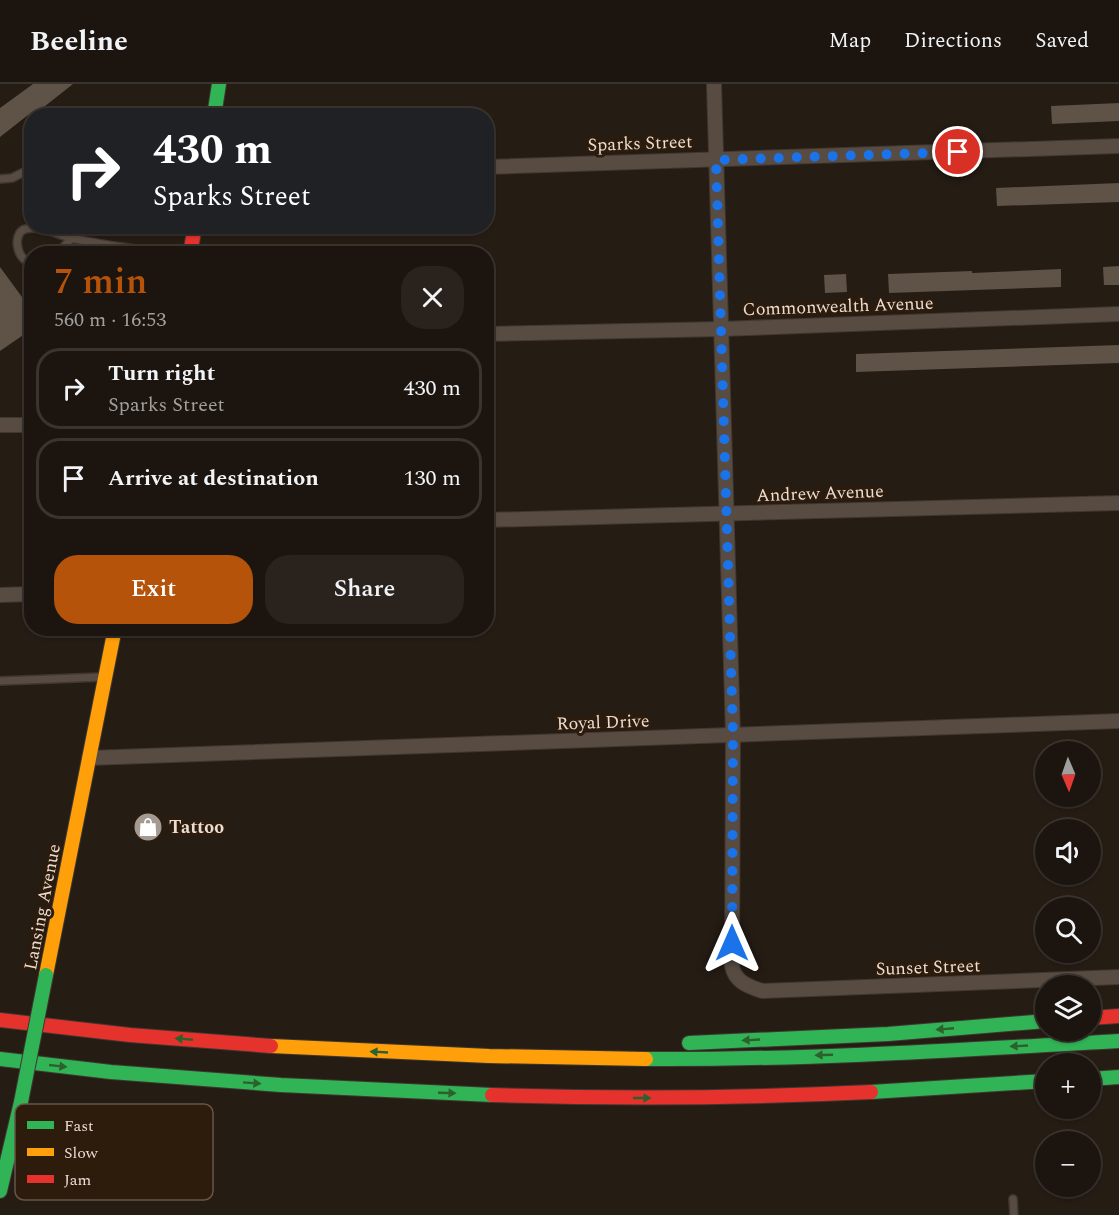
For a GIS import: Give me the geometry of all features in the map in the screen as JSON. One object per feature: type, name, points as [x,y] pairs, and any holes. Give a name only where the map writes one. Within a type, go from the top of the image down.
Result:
[{"type":"main road","points":[[215,108],[219,84]]},
{"type":"main road","name":"Lansing Avenue","points":[[21,1104],[113,636]]},
{"type":"main road","points":[[1101,1017],[1119,1016]]},
{"type":"main road","points":[[0,1020],[165,1038],[314,1049],[570,1059],[738,1058],[1119,1041]]},
{"type":"main road","points":[[671,1044],[888,1034],[1035,1022]]},
{"type":"main road","points":[[437,1055],[635,1045]]},
{"type":"main road","points":[[0,1059],[111,1072],[270,1084],[579,1098],[811,1095],[1035,1082]]},
{"type":"main road","points":[[1101,1078],[1119,1077]]},
{"type":"main road","points":[[888,1091],[1035,1091]]},
{"type":"main road","points":[[1101,1091],[1110,1091]]},
{"type":"main road","name":"Lansing Avenue","points":[[0,1191],[15,1127]]},
{"type":"street","points":[[714,84],[733,735]]},
{"type":"street","name":"Sparks Street","points":[[494,167],[1119,146]]},
{"type":"street","name":"Commonwealth Avenue","points":[[494,334],[721,329],[1119,314]]},
{"type":"street","points":[[0,425],[24,425]]},
{"type":"street","name":"Andrew Avenue","points":[[494,520],[1119,502]]},
{"type":"street","points":[[0,595],[24,594]]},
{"type":"street","name":"Royal Drive","points":[[89,758],[1119,721]]},
{"type":"street","name":"Sunset Street","points":[[733,735],[732,966],[736,977],[741,982],[762,991],[1119,977]]},
{"type":"lane","points":[[0,179],[12,178],[24,172]]},
{"type":"lane","points":[[24,230],[20,232],[18,239],[18,248],[24,259]]},
{"type":"lane","points":[[57,234],[118,246]]},
{"type":"lane","points":[[64,246],[72,238]]},
{"type":"lane","points":[[0,681],[105,677]]},
{"type":"lane","points":[[1013,1199],[1014,1215]]},
{"type":"building","points":[[33,84],[73,84],[43,108],[24,108],[24,118],[0,137],[0,108]]},
{"type":"building","points":[[1119,103],[1119,121],[1052,124],[1051,106]]},
{"type":"building","points":[[1119,183],[1119,202],[997,206],[996,188]]},
{"type":"building","points":[[1119,266],[1119,285],[1104,285],[1103,267]]},
{"type":"building","points":[[0,267],[22,297],[24,296],[24,334],[0,351]]},
{"type":"building","points":[[1061,269],[1061,287],[889,293],[888,274]]},
{"type":"building","points":[[846,274],[847,292],[825,293],[824,275]]},
{"type":"building","points":[[1119,345],[1119,363],[856,372],[856,354]]},
{"type":"traffic: fast","points":[[215,108],[219,84]]},
{"type":"traffic: fast","points":[[21,1102],[46,975]]},
{"type":"traffic: fast","points":[[689,1043],[888,1034],[1035,1022]]},
{"type":"traffic: fast","points":[[646,1059],[823,1056],[1119,1041]]},
{"type":"traffic: fast","points":[[0,1059],[111,1072],[281,1085],[492,1095]]},
{"type":"traffic: fast","points":[[1101,1078],[1119,1077]]},
{"type":"traffic: fast","points":[[871,1092],[1035,1082]]},
{"type":"traffic: fast","points":[[0,1191],[15,1127]]},
{"type":"traffic: slow","points":[[46,975],[113,636]]},
{"type":"traffic: slow","points":[[271,1046],[489,1056],[646,1059]]},
{"type":"traffic: jam","points":[[191,246],[194,234]]},
{"type":"traffic: jam","points":[[1101,1017],[1119,1016]]},
{"type":"traffic: jam","points":[[0,1020],[130,1035],[271,1046]]},
{"type":"traffic: jam","points":[[492,1095],[682,1097],[871,1092]]},
{"type":"place","name":"Tattoo","points":[[148,827]]},
{"type":"route","points":[[732,943],[733,735],[716,160],[958,152]]}]
